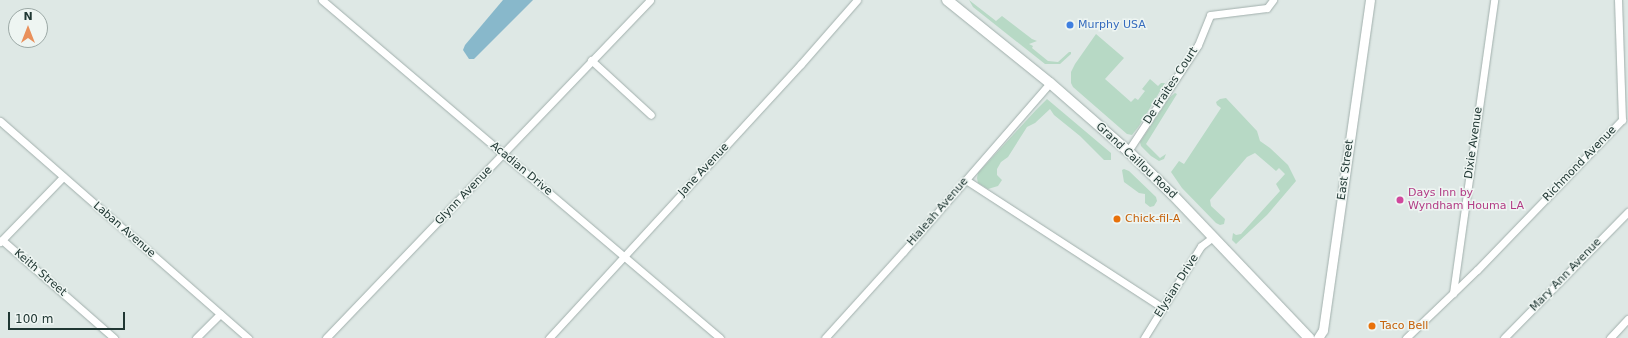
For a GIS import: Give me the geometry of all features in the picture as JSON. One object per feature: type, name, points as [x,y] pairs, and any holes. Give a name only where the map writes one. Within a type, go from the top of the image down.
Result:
[{"type":"main road","name":"Grand Caillou Road","points":[[947,0],[1050,83],[1128,151],[1213,237],[1309,338]]},
{"type":"street","name":"Acadian Drive","points":[[322,0],[720,338]]},
{"type":"street","name":"Glynn Avenue","points":[[326,338],[650,0]]},
{"type":"street","name":"Jane Avenue","points":[[549,338],[801,64],[857,0]]},
{"type":"street","name":"De Fraites Court","points":[[1128,151],[1198,45],[1210,15],[1267,8],[1273,0]]},
{"type":"street","name":"East Street","points":[[1318,338],[1323,330],[1370,0]]},
{"type":"street","name":"Dixie Avenue","points":[[1453,292],[1494,0]]},
{"type":"street","name":"Richmond Avenue","points":[[1453,292],[1477,270],[1622,120],[1618,0]]},
{"type":"street","points":[[591,60],[650,115]]},
{"type":"street","name":"Hialeah Avenue","points":[[825,338],[1050,83]]},
{"type":"street","name":"Laban Avenue","points":[[0,121],[248,338]]},
{"type":"street","points":[[1,241],[63,177]]},
{"type":"street","points":[[966,180],[1163,308]]},
{"type":"street","name":"Mary Ann Avenue","points":[[1504,338],[1628,212]]},
{"type":"street","name":"Elysian Drive","points":[[1144,338],[1202,246],[1213,237]]},
{"type":"street","name":"Keith Street","points":[[1,241],[114,338]]},
{"type":"street","points":[[1406,338],[1453,292]]},
{"type":"street","points":[[196,338],[220,314]]},
{"type":"street","points":[[1610,338],[1628,319]]},
{"type":"green space","points":[[969,0],[996,21],[1002,16],[1032,39],[1037,41],[1029,44],[1048,61],[1058,62],[1069,52],[1071,52],[1071,54],[1060,64],[1045,64],[973,7]]},
{"type":"green space","points":[[1096,34],[1124,58],[1105,79],[1131,102],[1135,98],[1138,100],[1145,91],[1142,89],[1150,79],[1158,86],[1161,83],[1165,83],[1132,135],[1127,134],[1073,87],[1071,83],[1071,72],[1075,64]]},
{"type":"green space","points":[[1175,93],[1177,94],[1146,144],[1160,158],[1166,154],[1164,159],[1159,161],[1151,156],[1141,146],[1140,142],[1169,98]]},
{"type":"green space","points":[[1226,98],[1257,131],[1260,141],[1288,165],[1296,181],[1267,215],[1236,244],[1232,240],[1233,233],[1236,235],[1241,234],[1280,191],[1276,184],[1285,174],[1279,168],[1276,171],[1255,153],[1247,157],[1210,200],[1211,206],[1225,219],[1224,224],[1220,225],[1216,223],[1182,188],[1171,172],[1179,161],[1184,164],[1221,108],[1216,102],[1220,99]]},
{"type":"green space","points":[[1047,99],[1111,153],[1111,160],[1104,160],[1080,136],[1054,115],[1050,109],[1035,123],[1027,127],[1008,157],[1001,162],[997,169],[997,175],[1002,180],[998,186],[988,189],[978,183],[978,173]]},
{"type":"green space","points":[[1124,169],[1129,171],[1156,197],[1157,201],[1154,206],[1150,207],[1145,203],[1145,194],[1139,193],[1124,182],[1122,170]]},
{"type":"water","points":[[503,0],[533,0],[474,59],[469,59],[463,50],[465,45]]},
{"type":"place","name":"Murphy USA","points":[[1070,25]]},
{"type":"place","name":"Days Inn by Wyndham Houma LA","points":[[1400,200]]},
{"type":"place","name":"Chick-fil-A","points":[[1117,219]]},
{"type":"place","name":"Taco Bell","points":[[1372,326]]}]
